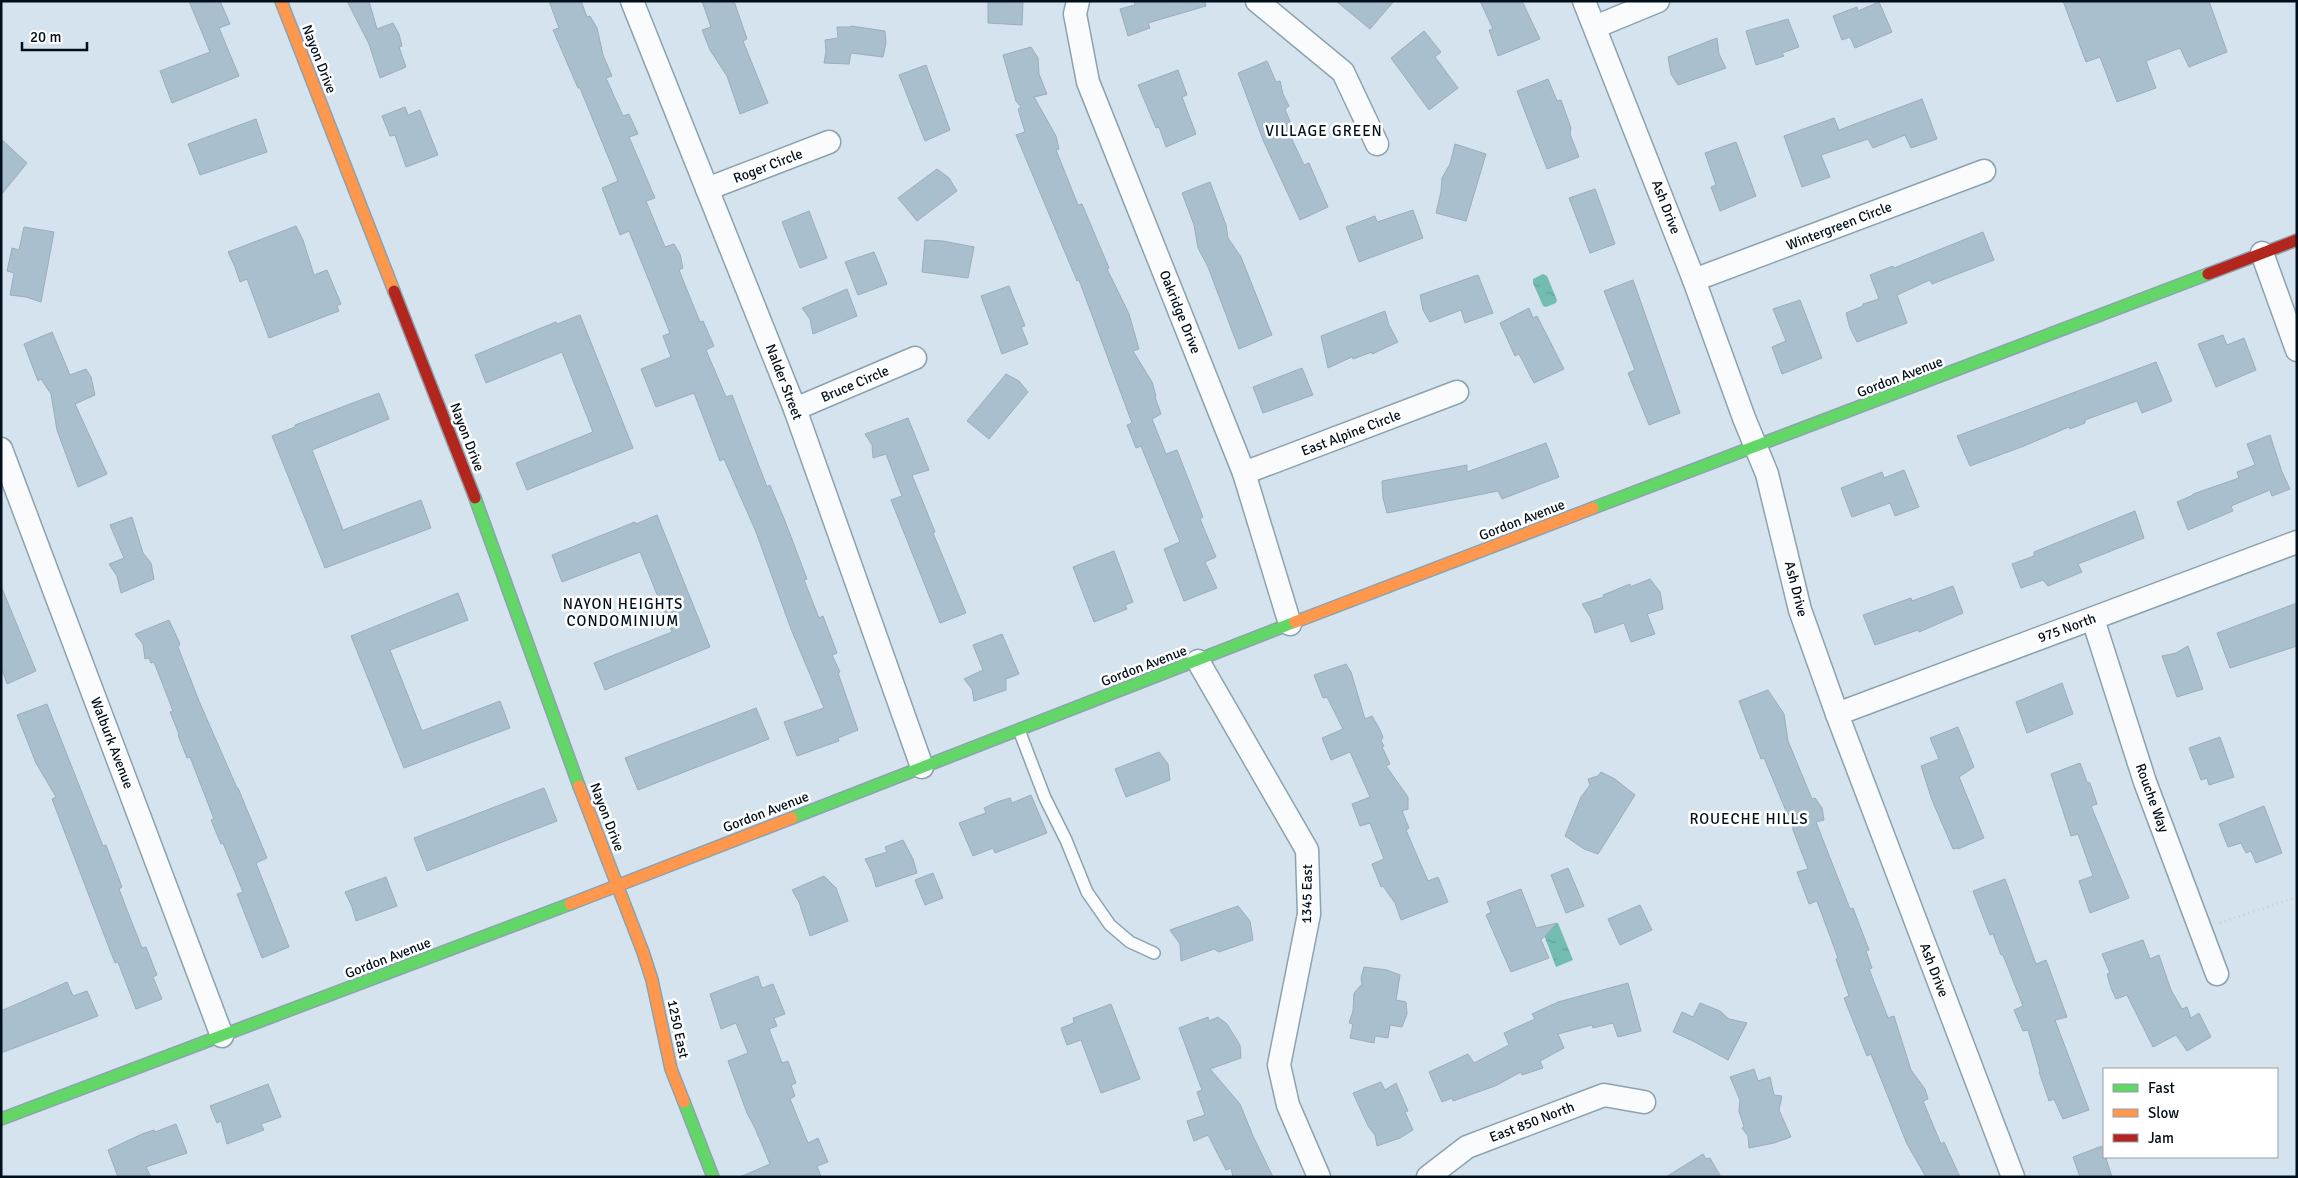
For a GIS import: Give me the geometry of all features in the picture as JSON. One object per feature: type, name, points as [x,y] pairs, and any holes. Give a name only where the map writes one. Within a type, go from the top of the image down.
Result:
[{"type":"main road","name":"Nayon Drive","points":[[281,1],[493,545],[563,743],[617,886]]},
{"type":"main road","name":"Gordon Avenue","points":[[1,1119],[617,886],[1290,624],[2297,240]]},
{"type":"main road","name":"1250 East","points":[[617,886],[648,968],[671,1069],[713,1177]]},
{"type":"street","name":"Nalder Street","points":[[632,1],[795,409],[922,768]]},
{"type":"street","name":"Oakridge Drive","points":[[1078,1],[1075,14],[1088,82],[1244,473],[1290,624]]},
{"type":"street","points":[[1257,1],[1343,72],[1377,144]]},
{"type":"street","name":"Ash Drive","points":[[1584,1],[1694,280],[1744,418],[1768,474],[1800,610],[1837,714],[2013,1177]]},
{"type":"street","points":[[1595,26],[1658,1]]},
{"type":"street","name":"Roger Circle","points":[[707,189],[829,142]]},
{"type":"street","name":"Wintergreen Circle","points":[[1694,280],[1984,171]]},
{"type":"street","points":[[2262,253],[2297,350]]},
{"type":"street","name":"Bruce Circle","points":[[795,409],[915,358]]},
{"type":"street","name":"East Alpine Circle","points":[[1244,473],[1458,392]]},
{"type":"street","name":"Walburk Avenue","points":[[1,449],[222,1036]]},
{"type":"street","name":"975 North","points":[[1837,714],[2297,542]]},
{"type":"street","name":"Rouche Way","points":[[2093,619],[2145,782],[2217,974]]},
{"type":"street","name":"1345 East","points":[[1198,661],[1307,850],[1309,914],[1279,1065],[1288,1105],[1319,1177]]},
{"type":"street","name":"East 850 North","points":[[1428,1177],[1467,1147],[1604,1095],[1644,1102]]},
{"type":"lane","points":[[1019,730],[1045,798],[1066,840],[1087,892],[1110,925],[1130,942],[1154,953]]},
{"type":"path","points":[[2200,929],[2297,897]]},
{"type":"water","points":[[1543,274],[1547,276],[1557,300],[1556,303],[1546,307],[1543,306],[1533,283],[1533,279]]},
{"type":"water","points":[[1558,923],[1573,960],[1556,967],[1542,930]]},
{"type":"building","points":[[189,1],[220,1],[230,24],[219,28],[239,76],[172,103],[160,71],[210,52]]},
{"type":"building","points":[[347,1],[369,1],[377,29],[393,23],[399,34],[402,46],[399,47],[406,67],[380,78],[369,44]]},
{"type":"building","points":[[549,1],[581,1],[587,17],[590,16],[597,28],[603,55],[612,76],[606,78],[623,116],[629,114],[638,134],[629,137],[655,198],[646,201],[665,247],[674,244],[680,254],[683,268],[679,270],[700,322],[703,321],[714,346],[706,350],[726,397],[732,395],[767,487],[770,485],[785,521],[807,579],[804,580],[819,618],[823,616],[837,653],[832,655],[840,672],[838,673],[858,730],[838,738],[839,741],[797,756],[784,722],[824,708],[791,629],[756,532],[724,459],[720,461],[694,393],[656,407],[641,369],[671,357],[663,336],[670,333],[629,231],[620,235],[602,188],[618,181],[580,88],[578,88],[553,30],[559,28]]},
{"type":"building","points":[[702,1],[734,1],[747,39],[743,41],[768,103],[740,114],[727,76],[710,50],[702,30],[711,27]]},
{"type":"building","points":[[988,1],[1023,1],[1022,25],[988,23]]},
{"type":"building","points":[[1134,1],[1205,1],[1206,6],[1148,23],[1150,28],[1128,36],[1120,9],[1135,5]]},
{"type":"building","points":[[1336,1],[1394,1],[1370,29]]},
{"type":"building","points":[[1480,1],[1522,1],[1540,39],[1498,56],[1489,30],[1493,29]]},
{"type":"building","points":[[2063,1],[2209,1],[2227,52],[2189,67],[2180,48],[2146,61],[2156,88],[2117,102],[2100,57],[2086,62]]},
{"type":"building","points":[[1879,2],[1892,32],[1855,48],[1850,37],[1842,40],[1833,16],[1857,7],[1858,11]]},
{"type":"building","points":[[1788,19],[1799,47],[1782,53],[1784,56],[1756,65],[1746,31]]},
{"type":"building","points":[[851,26],[885,31],[886,43],[883,57],[851,53],[849,64],[824,63],[825,40],[838,38],[837,27]]},
{"type":"building","points":[[1424,31],[1441,52],[1435,57],[1458,88],[1429,110],[1391,58]]},
{"type":"building","points":[[1717,38],[1719,54],[1726,68],[1678,85],[1671,74],[1668,57]]},
{"type":"building","points":[[1031,47],[1038,58],[1039,74],[1047,94],[1034,97],[1056,136],[1059,149],[1056,150],[1078,205],[1082,204],[1109,268],[1107,269],[1129,314],[1139,349],[1133,351],[1152,382],[1161,414],[1152,419],[1166,454],[1177,450],[1203,517],[1200,519],[1216,557],[1205,562],[1217,588],[1184,601],[1164,549],[1180,542],[1141,446],[1136,448],[1127,425],[1132,423],[1079,280],[1077,281],[1016,135],[1025,132],[1018,109],[1021,107],[1016,101],[1003,55]]},
{"type":"building","points":[[1267,61],[1276,82],[1280,81],[1283,94],[1289,106],[1285,109],[1293,129],[1288,131],[1304,165],[1309,163],[1328,207],[1300,220],[1263,140],[1238,73]]},
{"type":"building","points":[[926,65],[950,130],[925,141],[899,75]]},
{"type":"building","points":[[1178,70],[1187,95],[1182,97],[1196,134],[1166,147],[1159,127],[1156,128],[1138,85]]},
{"type":"building","points":[[1548,79],[1557,101],[1561,100],[1571,128],[1570,134],[1579,157],[1547,169],[1517,91]]},
{"type":"building","points":[[1922,99],[1937,139],[1911,148],[1905,135],[1873,148],[1868,139],[1821,155],[1830,177],[1802,187],[1784,136],[1834,118],[1839,130]]},
{"type":"building","points":[[405,107],[408,115],[420,110],[438,155],[406,167],[395,135],[390,136],[382,116]]},
{"type":"building","points":[[256,119],[267,152],[200,175],[188,144]]},
{"type":"building","points":[[1,139],[27,163],[1,195]]},
{"type":"building","points":[[1736,142],[1756,196],[1720,211],[1711,187],[1716,185],[1705,153]]},
{"type":"building","points":[[1455,144],[1486,154],[1466,221],[1436,213],[1442,178],[1450,164]]},
{"type":"building","points":[[937,169],[949,178],[957,191],[917,221],[898,198]]},
{"type":"building","points":[[1210,182],[1226,225],[1228,238],[1241,257],[1272,335],[1239,349],[1208,267],[1198,248],[1194,225],[1182,193]]},
{"type":"building","points":[[1595,189],[1615,244],[1590,253],[1569,198]]},
{"type":"building","points":[[1413,210],[1423,238],[1359,262],[1346,227],[1375,216],[1377,222]]},
{"type":"building","points":[[809,211],[827,258],[800,268],[782,222]]},
{"type":"building","points":[[296,226],[303,240],[314,275],[327,270],[341,304],[337,306],[339,311],[269,338],[247,279],[240,282],[228,252]]},
{"type":"building","points":[[24,227],[54,232],[41,302],[26,297],[10,295],[14,273],[7,271],[12,248],[19,250]]},
{"type":"building","points":[[1983,232],[1994,260],[1932,284],[1930,280],[1897,295],[1907,323],[1857,342],[1850,328],[1846,313],[1863,306],[1863,304],[1879,299],[1870,275],[1893,266],[1894,268]]},
{"type":"building","points":[[925,240],[943,241],[974,247],[968,278],[922,272]]},
{"type":"building","points":[[874,252],[887,284],[858,295],[845,262]]},
{"type":"building","points":[[1478,275],[1493,313],[1465,323],[1461,310],[1430,322],[1423,310],[1420,295]]},
{"type":"building","points":[[1633,280],[1680,413],[1649,425],[1628,373],[1635,370],[1604,291]]},
{"type":"building","points":[[1009,286],[1025,326],[1021,327],[1028,344],[1002,354],[981,296]]},
{"type":"building","points":[[847,289],[857,316],[813,334],[810,319],[802,308]]},
{"type":"building","points":[[1800,300],[1822,358],[1782,374],[1772,347],[1786,341],[1773,309]]},
{"type":"building","points":[[1529,308],[1533,318],[1537,316],[1564,369],[1534,383],[1519,354],[1515,356],[1500,323]]},
{"type":"building","points":[[1385,311],[1389,325],[1398,342],[1372,354],[1372,352],[1353,359],[1352,357],[1328,368],[1321,336]]},
{"type":"building","points":[[580,315],[633,448],[527,490],[516,463],[593,432],[562,352],[486,383],[475,355],[556,322],[557,324]]},
{"type":"building","points":[[52,332],[70,375],[86,369],[91,377],[95,395],[75,404],[107,474],[78,487],[57,430],[51,394],[41,379],[38,381],[24,344]]},
{"type":"building","points":[[2223,335],[2227,345],[2244,338],[2256,370],[2216,387],[2198,344]]},
{"type":"building","points":[[2156,362],[2172,401],[2142,413],[2137,401],[2085,420],[2085,423],[2070,429],[2069,427],[1970,466],[1957,436]]},
{"type":"building","points":[[1302,368],[1313,395],[1263,413],[1253,387]]},
{"type":"building","points":[[1006,374],[1019,381],[1028,392],[989,439],[967,421]]},
{"type":"building","points":[[379,393],[389,419],[312,450],[343,530],[421,500],[431,528],[325,568],[272,436],[295,427],[295,425]]},
{"type":"building","points":[[908,418],[929,470],[912,475],[935,532],[933,533],[966,613],[940,623],[891,500],[902,496],[886,454],[873,458],[872,445],[865,434]]},
{"type":"building","points":[[2270,435],[2282,472],[2290,489],[2272,496],[2270,490],[2231,506],[2233,511],[2188,530],[2177,502],[2193,494],[2239,478],[2237,472],[2255,465],[2247,444]]},
{"type":"building","points":[[1546,443],[1559,477],[1502,499],[1498,491],[1387,513],[1383,498],[1382,481],[1467,465],[1467,472]]},
{"type":"building","points":[[1904,470],[1919,507],[1895,516],[1890,503],[1852,517],[1841,488],[1882,472],[1884,478]]},
{"type":"building","points":[[2135,511],[2144,538],[2078,564],[2082,572],[2048,586],[2043,580],[2021,588],[2012,564],[2034,556],[2034,552]]},
{"type":"building","points":[[657,515],[710,647],[605,690],[594,663],[672,632],[640,552],[562,582],[552,555]]},
{"type":"building","points":[[132,517],[143,553],[151,563],[154,579],[121,593],[117,576],[109,564],[124,558],[110,525]]},
{"type":"building","points":[[1114,551],[1133,602],[1125,605],[1127,609],[1094,622],[1073,567]]},
{"type":"building","points":[[1650,579],[1660,592],[1663,609],[1647,614],[1655,634],[1631,642],[1624,623],[1595,633],[1591,618],[1582,604],[1604,597],[1603,595],[1630,584],[1630,587]]},
{"type":"building","points":[[1,586],[36,671],[7,684],[1,666]]},
{"type":"building","points":[[1953,586],[1963,613],[1919,632],[1918,630],[1875,645],[1863,615],[1911,598],[1912,601]]},
{"type":"building","points":[[458,593],[468,620],[390,650],[422,731],[500,701],[510,728],[404,768],[351,636]]},
{"type":"building","points":[[2297,603],[2297,646],[2230,668],[2217,633]]},
{"type":"building","points":[[169,620],[180,644],[178,647],[199,701],[267,858],[256,863],[289,947],[262,958],[237,894],[243,892],[223,843],[221,844],[211,820],[214,819],[190,757],[187,758],[178,735],[170,712],[173,711],[154,662],[151,663],[149,658],[145,659],[143,644],[135,634]]},
{"type":"building","points":[[1002,634],[1019,674],[1006,679],[1006,690],[974,701],[972,689],[964,679],[983,670],[973,645]]},
{"type":"building","points":[[2188,646],[2203,689],[2177,697],[2162,656],[2176,653]]},
{"type":"building","points":[[1346,664],[1351,672],[1365,719],[1372,716],[1383,737],[1381,741],[1384,746],[1382,747],[1390,764],[1386,766],[1408,797],[1408,809],[1402,811],[1409,828],[1406,830],[1428,881],[1438,877],[1448,902],[1401,920],[1395,903],[1383,886],[1381,887],[1372,864],[1384,859],[1370,823],[1360,826],[1352,804],[1370,797],[1350,752],[1331,760],[1322,738],[1343,729],[1327,697],[1323,698],[1314,675]]},
{"type":"building","points":[[2062,683],[2073,714],[2027,733],[2016,702]]},
{"type":"building","points":[[1768,690],[1784,714],[1788,741],[1812,799],[1815,798],[1822,808],[1824,820],[1816,822],[1850,909],[1853,908],[1869,950],[1866,951],[1872,968],[1869,969],[1888,1018],[1894,1016],[1911,1070],[1925,1089],[1928,1099],[1923,1101],[1941,1144],[1944,1142],[1960,1177],[1926,1177],[1907,1144],[1871,1054],[1867,1056],[1844,998],[1849,996],[1836,959],[1838,958],[1817,901],[1809,904],[1797,872],[1808,869],[1793,830],[1792,819],[1786,811],[1764,758],[1761,759],[1739,701]]},
{"type":"building","points":[[47,704],[103,846],[106,845],[122,887],[119,889],[142,948],[146,947],[157,975],[153,977],[162,999],[136,1009],[118,962],[115,963],[52,799],[56,797],[36,763],[17,715]]},
{"type":"building","points":[[756,708],[769,739],[638,790],[625,758]]},
{"type":"building","points":[[1958,727],[1974,767],[1959,777],[1984,838],[1958,849],[1953,849],[1932,800],[1921,766],[1939,759],[1930,738]]},
{"type":"building","points":[[2220,737],[2234,777],[2209,785],[2207,778],[2201,780],[2189,748]]},
{"type":"building","points":[[1159,752],[1168,764],[1170,780],[1126,797],[1115,769]]},
{"type":"building","points":[[2080,763],[2087,782],[2090,783],[2097,804],[2091,806],[2129,898],[2090,913],[2079,881],[2093,876],[2078,834],[2071,836],[2051,774]]},
{"type":"building","points":[[1601,772],[1615,779],[1635,795],[1598,854],[1584,849],[1565,836],[1581,797],[1590,785],[1588,779],[1598,776]]},
{"type":"building","points":[[544,788],[557,821],[427,871],[414,838]]},
{"type":"building","points":[[1031,795],[1047,833],[995,853],[993,848],[973,856],[959,823],[986,813],[984,808],[997,802],[1010,798],[1012,803]]},
{"type":"building","points":[[2264,806],[2282,853],[2256,863],[2251,851],[2246,853],[2241,843],[2228,847],[2219,824]]},
{"type":"building","points":[[903,840],[913,859],[917,873],[876,887],[865,859],[887,852],[885,847]]},
{"type":"building","points":[[1568,868],[1584,906],[1566,913],[1551,875]]},
{"type":"building","points":[[933,873],[943,898],[925,905],[915,880]]},
{"type":"building","points":[[824,876],[836,888],[848,921],[810,936],[799,902],[792,890]]},
{"type":"building","points":[[386,877],[397,906],[356,921],[345,892]]},
{"type":"building","points":[[2005,879],[2036,964],[2046,960],[2067,1017],[2055,1020],[2089,1110],[2063,1119],[2054,1099],[2049,1101],[2028,1030],[2023,1031],[2014,1010],[2023,1006],[2003,955],[2001,955],[1993,934],[1990,935],[1973,891]]},
{"type":"building","points":[[1521,889],[1536,928],[1557,923],[1541,940],[1549,958],[1511,972],[1486,915],[1491,912],[1487,902]]},
{"type":"building","points":[[1640,905],[1652,930],[1620,945],[1608,919]]},
{"type":"building","points":[[1238,906],[1250,921],[1253,940],[1219,952],[1214,949],[1181,961],[1180,944],[1170,930]]},
{"type":"building","points":[[2143,940],[2150,959],[2159,955],[2171,990],[2182,1009],[2187,1007],[2191,1018],[2199,1013],[2211,1037],[2187,1051],[2176,1035],[2153,1047],[2127,995],[2116,999],[2111,988],[2107,974],[2110,973],[2102,954]]},
{"type":"building","points":[[1364,967],[1387,970],[1400,975],[1396,1000],[1406,1002],[1407,1014],[1402,1027],[1390,1025],[1388,1038],[1375,1036],[1374,1043],[1350,1038],[1353,1024],[1349,1023],[1353,1011],[1354,993],[1362,984],[1361,978]]},
{"type":"building","points":[[758,976],[762,988],[773,984],[785,1014],[774,1018],[777,1026],[769,1029],[782,1063],[788,1061],[796,1083],[791,1085],[795,1096],[790,1099],[808,1143],[818,1138],[828,1162],[817,1166],[821,1177],[740,1177],[770,1164],[747,1113],[728,1061],[748,1053],[736,1023],[721,1029],[710,994]]},
{"type":"building","points":[[67,982],[73,996],[87,991],[98,1016],[1,1053],[1,1011]]},
{"type":"building","points":[[1628,983],[1641,1031],[1618,1037],[1613,1023],[1593,1028],[1592,1025],[1558,1034],[1564,1048],[1540,1061],[1543,1068],[1522,1075],[1521,1072],[1495,1086],[1453,1101],[1452,1098],[1442,1102],[1429,1072],[1468,1054],[1474,1063],[1509,1045],[1504,1033],[1535,1019],[1532,1014],[1558,1002]]},
{"type":"building","points":[[1700,1003],[1720,1011],[1729,1019],[1747,1023],[1728,1060],[1673,1032],[1682,1012],[1693,1017]]},
{"type":"building","points":[[1111,1004],[1140,1079],[1101,1093],[1081,1040],[1067,1045],[1061,1028],[1074,1023],[1073,1018]]},
{"type":"building","points":[[1208,1017],[1209,1021],[1218,1017],[1227,1024],[1240,1045],[1241,1058],[1210,1069],[1240,1104],[1273,1177],[1233,1177],[1231,1168],[1226,1170],[1208,1135],[1194,1141],[1187,1121],[1205,1115],[1197,1092],[1202,1090],[1179,1028]]},
{"type":"building","points":[[1754,1069],[1758,1081],[1770,1077],[1774,1095],[1782,1096],[1779,1110],[1791,1137],[1749,1148],[1748,1136],[1742,1128],[1744,1127],[1739,1111],[1740,1100],[1730,1077]]},
{"type":"building","points":[[1381,1082],[1385,1090],[1396,1083],[1408,1111],[1405,1112],[1413,1130],[1400,1138],[1377,1146],[1375,1135],[1368,1126],[1353,1093]]},
{"type":"building","points":[[268,1084],[281,1117],[261,1124],[264,1130],[227,1144],[221,1121],[217,1123],[210,1106]]},
{"type":"building","points":[[176,1124],[187,1153],[146,1167],[151,1177],[118,1177],[108,1150],[142,1134],[154,1130],[155,1132]]},
{"type":"building","points":[[2102,1146],[2103,1158],[2106,1158],[2112,1177],[2080,1177],[2073,1157]]},
{"type":"building","points":[[1703,1154],[1706,1159],[1710,1158],[1721,1177],[1666,1177]]},
{"type":"traffic: fast","points":[[1593,508],[2208,274]]},
{"type":"traffic: fast","points":[[475,498],[579,786]]},
{"type":"traffic: fast","points":[[792,818],[1295,622]]},
{"type":"traffic: fast","points":[[1,1119],[570,904]]},
{"type":"traffic: fast","points":[[684,1102],[713,1177]]},
{"type":"traffic: slow","points":[[281,1],[394,291]]},
{"type":"traffic: slow","points":[[1295,622],[1593,508]]},
{"type":"traffic: slow","points":[[579,786],[643,952],[652,980],[671,1069],[684,1102]]},
{"type":"traffic: slow","points":[[570,904],[792,818]]},
{"type":"traffic: jam","points":[[2208,274],[2297,240]]},
{"type":"traffic: jam","points":[[394,291],[475,498]]},
{"type":"district","name":"VILLAGE GREEN","points":[[1324,131]]},
{"type":"district","name":"NAYON HEIGHTS CONDOMINIUM","points":[[623,612]]},
{"type":"district","name":"ROUECHE HILLS","points":[[1749,819]]}]
